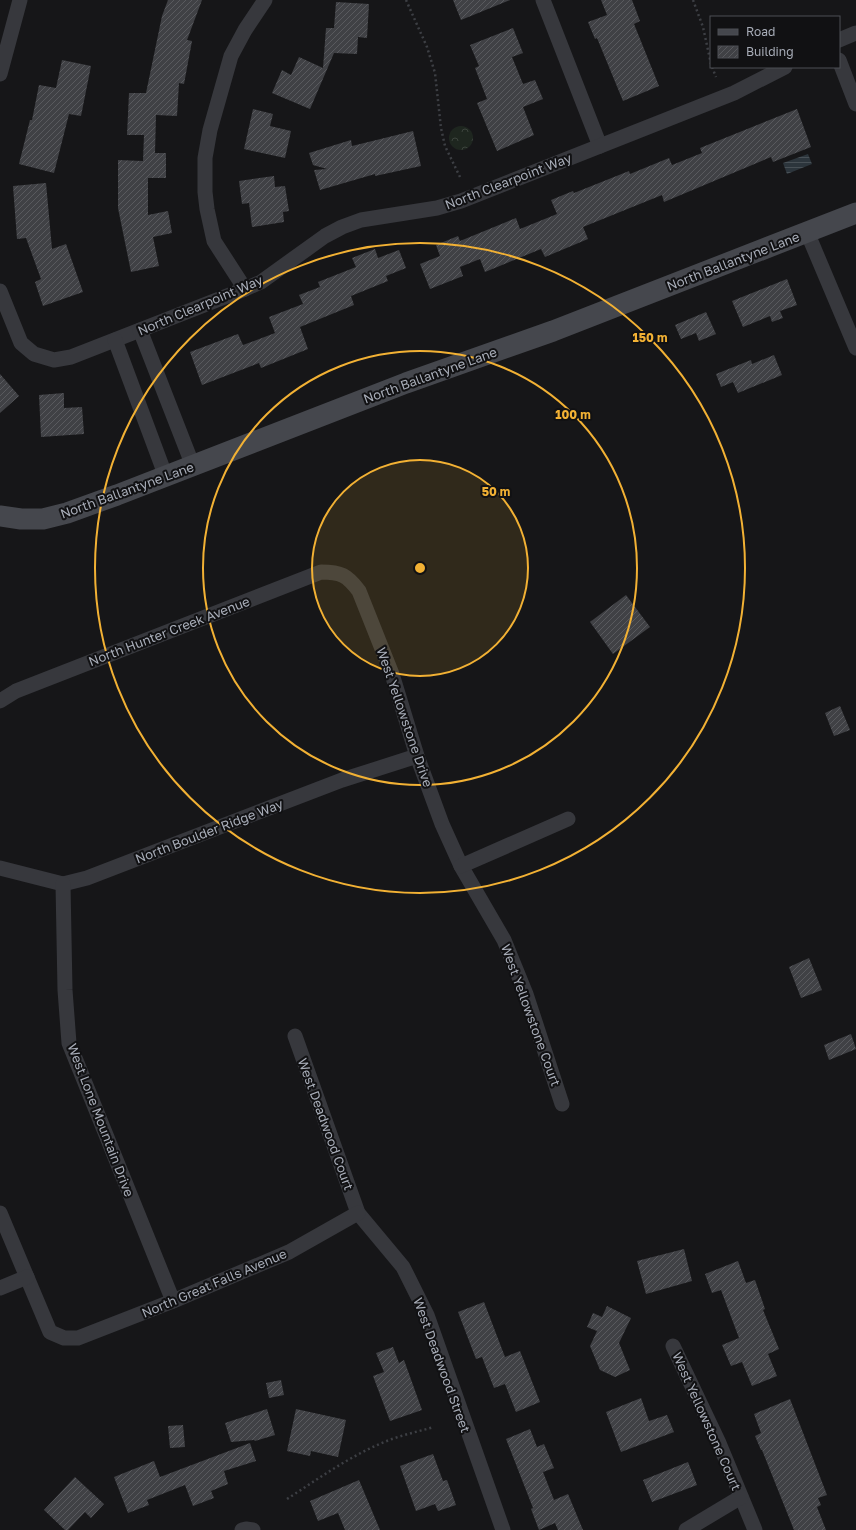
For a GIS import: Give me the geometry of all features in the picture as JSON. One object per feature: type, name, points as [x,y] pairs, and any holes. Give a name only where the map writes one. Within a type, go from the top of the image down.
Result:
[{"type":"street","points":[[0,74],[6,30],[20,0]]},
{"type":"street","points":[[245,289],[214,241],[205,192],[205,158],[210,130],[231,56],[245,30],[265,0]]},
{"type":"street","points":[[543,0],[600,146]]},
{"type":"street","points":[[840,40],[855,36]]},
{"type":"street","points":[[840,63],[856,104]]},
{"type":"street","name":"North Clearpoint Way","points":[[0,291],[21,342],[34,354],[54,360],[71,357],[261,282],[325,236],[342,227],[361,220],[438,208],[461,200],[734,93],[782,68]]},
{"type":"street","name":"North Ballantyne Lane","points":[[0,516],[21,519],[43,519],[67,513],[166,477],[406,383],[553,331],[856,213]]},
{"type":"street","points":[[807,232],[856,348]]},
{"type":"street","points":[[140,330],[193,466]]},
{"type":"street","points":[[115,340],[166,477]]},
{"type":"street","name":"North Hunter Creek Avenue","points":[[0,701],[16,691],[321,572],[342,574]]},
{"type":"street","name":"West Yellowstone Drive","points":[[342,574],[351,581],[359,591],[392,674],[417,756],[442,824],[461,866]]},
{"type":"street","name":"North Boulder Ridge Way","points":[[0,868],[63,884],[87,878],[342,780],[417,756]]},
{"type":"street","points":[[461,866],[568,819]]},
{"type":"street","name":"West Yellowstone Court","points":[[461,866],[504,940],[526,994],[562,1104]]},
{"type":"street","name":"West Lone Mountain Drive","points":[[63,884],[65,990],[69,1043],[173,1301]]},
{"type":"street","name":"West Deadwood Court","points":[[295,1036],[358,1213]]},
{"type":"street","points":[[0,1213],[27,1277],[0,1288]]},
{"type":"street","name":"North Great Falls Avenue","points":[[27,1277],[50,1332],[64,1338],[78,1338],[173,1301],[289,1252],[358,1213]]},
{"type":"street","name":"West Deadwood Street","points":[[358,1213],[403,1267],[427,1315],[503,1530]]},
{"type":"street","name":"West Yellowstone Court","points":[[673,1346],[713,1430],[755,1530]]},
{"type":"street","points":[[686,1530],[741,1496]]},
{"type":"street","points":[[242,1530],[253,1530]]},
{"type":"path","points":[[406,0],[427,47],[435,73],[441,128],[445,146],[460,177]]},
{"type":"path","points":[[693,0],[702,27],[710,60]]},
{"type":"path","points":[[712,68],[716,77]]},
{"type":"path","points":[[287,1499],[348,1460],[368,1450],[392,1439],[434,1427]]},
{"type":"green space","points":[[461,126],[466,127],[472,133],[472,143],[466,149],[461,150],[456,149],[450,143],[449,138],[450,133],[456,127]]},
{"type":"shaded area","points":[[808,154],[812,164],[787,174],[783,163]]},
{"type":"building","points":[[168,0],[202,0],[187,40],[192,41],[184,84],[179,83],[177,116],[156,115],[155,153],[166,153],[166,178],[148,178],[148,215],[168,211],[172,233],[153,237],[159,266],[131,272],[118,208],[118,160],[143,161],[144,135],[127,135],[129,93],[146,93],[162,16]]},
{"type":"building","points":[[453,0],[510,0],[461,20]]},
{"type":"building","points":[[601,0],[632,0],[640,21],[634,24],[659,86],[623,101],[597,38],[595,39],[588,22],[607,15]]},
{"type":"building","points":[[336,2],[369,4],[367,38],[358,37],[357,54],[334,53],[310,109],[272,93],[282,70],[291,75],[299,57],[323,68],[326,28],[334,28]]},
{"type":"building","points":[[513,28],[523,53],[512,57],[523,84],[535,80],[543,99],[523,107],[534,135],[497,151],[477,103],[487,99],[475,68],[479,66],[470,45]]},
{"type":"building","points":[[62,60],[91,66],[81,116],[69,114],[54,173],[19,164],[30,120],[32,120],[39,85],[56,88]]},
{"type":"building","points":[[253,109],[273,114],[270,126],[291,131],[285,158],[244,149]]},
{"type":"building","points":[[797,109],[811,147],[773,162],[771,157],[664,202],[662,195],[583,227],[588,239],[545,257],[541,249],[485,272],[480,259],[460,267],[463,276],[430,289],[420,264],[440,256],[436,245],[458,236],[460,241],[516,218],[520,229],[557,214],[551,200],[573,191],[574,193],[629,171],[630,174],[669,158],[672,165],[702,153],[700,148]]},
{"type":"building","points":[[413,131],[421,166],[375,176],[375,174],[320,190],[314,170],[327,169],[313,165],[309,153],[351,140],[352,146]]},
{"type":"building","points":[[274,176],[275,187],[285,186],[289,211],[283,212],[284,222],[252,227],[249,203],[242,204],[239,181]]},
{"type":"building","points":[[46,183],[52,249],[66,244],[83,292],[43,306],[35,282],[41,279],[26,238],[17,239],[13,186]]},
{"type":"building","points":[[375,249],[378,258],[399,250],[406,268],[386,276],[388,281],[351,296],[354,305],[300,327],[308,349],[261,368],[259,363],[202,385],[190,352],[238,334],[243,345],[275,333],[269,317],[303,304],[299,295],[320,287],[318,282],[356,267],[352,258]]},
{"type":"building","points":[[787,279],[797,305],[780,311],[783,318],[772,322],[770,316],[743,327],[732,301]]},
{"type":"building","points":[[706,312],[716,334],[699,341],[696,333],[681,339],[675,325]]},
{"type":"building","points":[[774,355],[782,375],[738,393],[733,382],[721,387],[716,374],[751,360],[752,364]]},
{"type":"building","points":[[0,374],[19,396],[0,413]]},
{"type":"building","points":[[64,393],[64,408],[82,407],[84,434],[41,437],[39,395]]},
{"type":"building","points":[[626,595],[650,627],[613,654],[590,622]]},
{"type":"building","points":[[840,706],[850,730],[834,736],[825,713]]},
{"type":"building","points":[[809,958],[822,990],[801,998],[789,967]]},
{"type":"building","points":[[851,1034],[856,1049],[829,1060],[824,1045]]},
{"type":"building","points":[[684,1249],[692,1281],[646,1294],[637,1261]]},
{"type":"building","points":[[738,1261],[746,1283],[755,1280],[765,1309],[763,1310],[779,1349],[768,1354],[777,1376],[752,1386],[742,1362],[731,1366],[722,1345],[739,1338],[721,1290],[712,1293],[705,1274]]},
{"type":"building","points":[[484,1302],[505,1357],[520,1351],[540,1402],[516,1412],[505,1384],[494,1388],[482,1357],[476,1359],[458,1312]]},
{"type":"building","points":[[607,1306],[631,1318],[619,1343],[630,1370],[615,1377],[600,1370],[590,1346],[597,1331],[587,1327],[593,1313],[602,1317]]},
{"type":"building","points":[[393,1347],[399,1363],[404,1360],[422,1410],[390,1421],[373,1376],[384,1372],[376,1353]]},
{"type":"building","points":[[281,1380],[284,1395],[269,1398],[266,1383]]},
{"type":"building","points":[[641,1398],[649,1421],[667,1415],[674,1432],[621,1452],[606,1412]]},
{"type":"building","points":[[790,1399],[827,1495],[818,1498],[821,1505],[817,1507],[826,1530],[794,1530],[755,1436],[761,1433],[754,1414]]},
{"type":"building","points":[[267,1409],[275,1435],[255,1441],[231,1442],[225,1423]]},
{"type":"building","points":[[296,1409],[346,1420],[338,1457],[311,1451],[310,1456],[287,1451]]},
{"type":"building","points":[[183,1425],[185,1447],[170,1448],[168,1426]]},
{"type":"building","points":[[530,1429],[537,1447],[544,1444],[554,1468],[543,1472],[554,1500],[568,1494],[583,1530],[558,1530],[555,1523],[539,1530],[531,1509],[533,1508],[506,1439]]},
{"type":"building","points":[[250,1443],[256,1461],[224,1471],[228,1484],[211,1491],[214,1498],[193,1506],[185,1485],[147,1500],[149,1505],[128,1513],[114,1477],[154,1461],[160,1477]]},
{"type":"building","points":[[433,1454],[443,1481],[447,1480],[456,1505],[438,1511],[435,1504],[416,1511],[400,1466]]},
{"type":"building","points":[[688,1462],[697,1485],[652,1502],[643,1480]]},
{"type":"building","points":[[75,1477],[104,1504],[91,1518],[85,1512],[68,1530],[65,1530],[44,1510]]},
{"type":"building","points":[[359,1480],[380,1530],[345,1530],[338,1513],[318,1521],[310,1501]]}]
